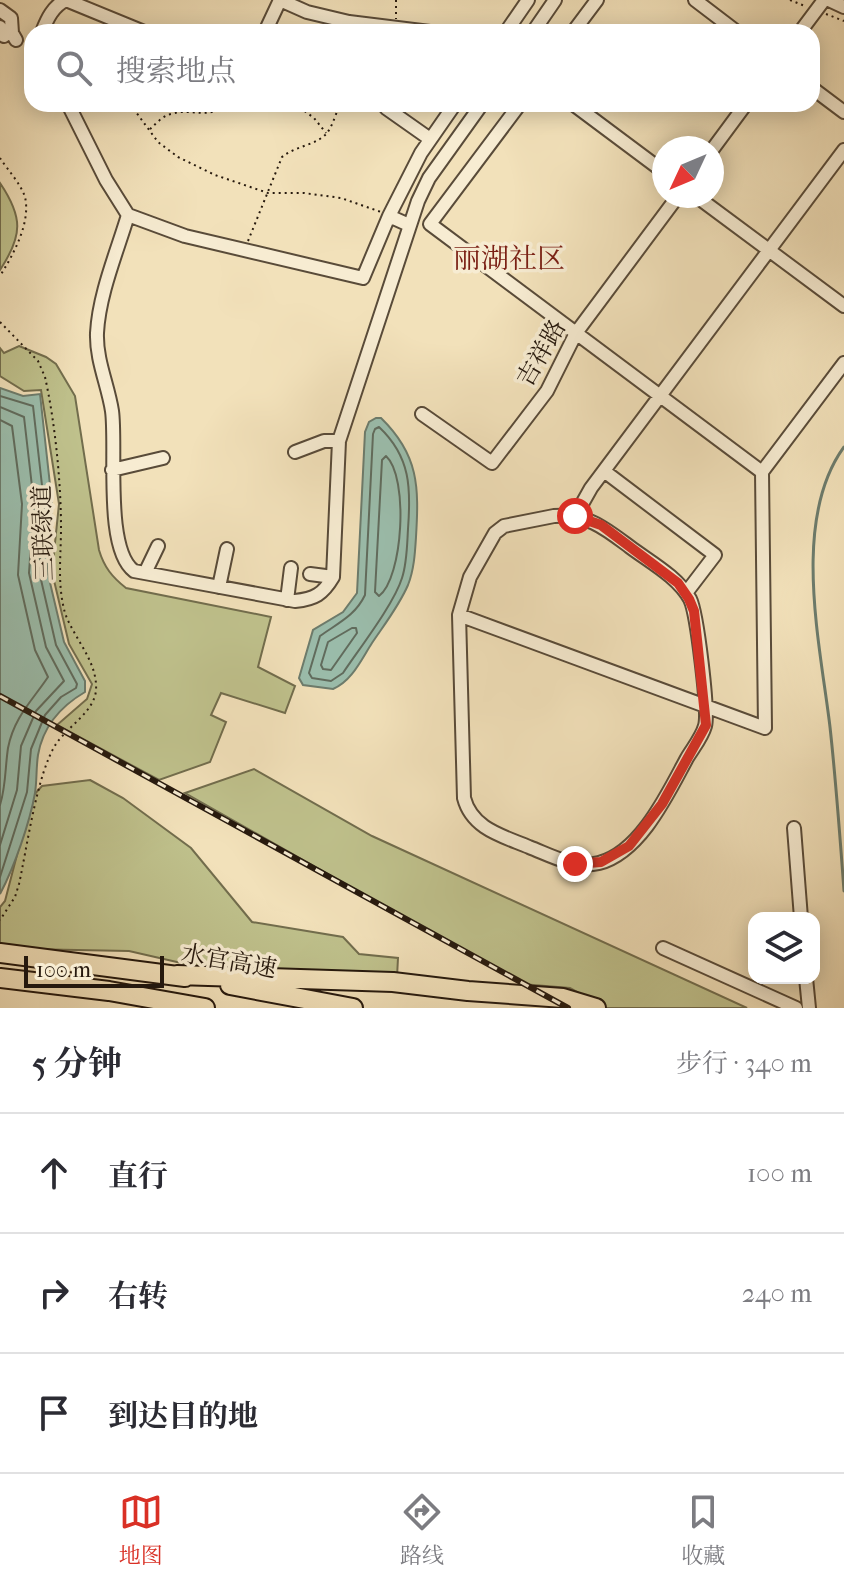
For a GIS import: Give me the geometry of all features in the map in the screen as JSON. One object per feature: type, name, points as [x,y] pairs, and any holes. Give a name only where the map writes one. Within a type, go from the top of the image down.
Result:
[{"type":"highway","name":"水官高速","points":[[0,953],[177,975],[353,1008]]},
{"type":"highway","points":[[177,975],[393,982],[563,998],[596,1008]]},
{"type":"highway","name":"水官高速","points":[[0,978],[109,991],[205,1008]]},
{"type":"highway","points":[[109,991],[140,1008]]},
{"type":"street","points":[[46,24],[52,11],[66,0],[124,24]]},
{"type":"street","points":[[269,24],[280,0],[307,12],[365,24]]},
{"type":"street","points":[[512,24],[528,0]]},
{"type":"street","points":[[538,24],[555,0]]},
{"type":"street","points":[[579,24],[597,0]]},
{"type":"street","points":[[695,0],[726,24]]},
{"type":"street","points":[[807,24],[827,0],[844,7]]},
{"type":"street","points":[[0,10],[11,18],[12,33],[7,34]]},
{"type":"street","points":[[820,94],[844,112]]},
{"type":"street","points":[[72,112],[106,180],[128,215],[185,236],[363,278],[389,216],[430,139],[449,112]]},
{"type":"street","points":[[392,112],[430,139]]},
{"type":"street","points":[[128,215],[108,280],[97,332],[98,351],[112,413],[112,470],[122,558],[134,571],[287,600],[313,599],[325,591],[333,577],[339,441],[409,225],[429,178],[476,112]]},
{"type":"street","points":[[514,112],[430,224],[762,472]]},
{"type":"street","points":[[584,112],[652,163]]},
{"type":"street","points":[[722,136],[740,112]]},
{"type":"street","points":[[574,518],[604,471],[844,150]]},
{"type":"street","name":"吉祥路","points":[[422,414],[492,463],[547,391],[576,333],[669,208]]},
{"type":"street","points":[[712,208],[844,306]]},
{"type":"street","points":[[389,216],[409,225]]},
{"type":"street","points":[[459,615],[765,728],[762,472],[844,363]]},
{"type":"street","points":[[295,452],[324,441],[339,441]]},
{"type":"street","points":[[112,470],[163,458]]},
{"type":"street","points":[[604,471],[715,555],[686,593]]},
{"type":"street","points":[[554,516],[601,525],[678,583],[686,593],[695,617],[706,725],[662,804],[629,846],[601,862],[584,865],[565,862],[487,829],[476,821],[468,811],[464,791],[459,615],[470,577],[495,533],[516,523],[554,516]]},
{"type":"street","points":[[145,573],[158,546]]},
{"type":"street","points":[[219,587],[227,549]]},
{"type":"street","points":[[287,600],[291,568]]},
{"type":"street","points":[[310,574],[333,577]]},
{"type":"street","points":[[794,828],[801,912]]},
{"type":"street","points":[[663,948],[796,1008]]},
{"type":"street","points":[[807,984],[809,1008]]},
{"type":"path","points":[[396,0],[397,24]]},
{"type":"path","points":[[790,0],[801,4]]},
{"type":"path","points":[[826,14],[844,21]]},
{"type":"path","points":[[135,112],[158,142],[178,157],[247,188],[268,193],[304,193],[341,198],[389,216]]},
{"type":"path","points":[[148,131],[164,116],[175,112],[202,115],[218,112]]},
{"type":"path","points":[[306,112],[326,134]]},
{"type":"path","points":[[244,250],[282,157],[292,149],[321,139],[336,112]]},
{"type":"path","points":[[0,158],[25,196],[24,224],[0,276]]},
{"type":"path","name":"三联绿道","points":[[0,322],[38,361],[45,377],[60,506],[58,573],[62,599],[67,617],[86,651],[96,690],[93,702],[67,729],[48,758],[19,884],[15,897],[0,920]]},
{"type":"green space","points":[[0,183],[13,206],[17,226],[13,246],[0,270]]},
{"type":"green space","points":[[19,346],[56,364],[75,396],[99,550],[113,576],[126,588],[271,617],[258,667],[295,686],[285,713],[221,693],[211,715],[226,722],[210,762],[159,780],[57,725],[87,699],[92,684],[69,644],[52,572],[59,504],[41,390],[24,391],[0,376],[0,348],[4,353]]},
{"type":"green space","points":[[254,769],[372,836],[747,1008],[606,1008],[570,988],[521,984],[185,793]]},
{"type":"green space","points":[[90,780],[123,798],[191,848],[252,922],[343,937],[359,954],[398,958],[397,977],[203,968],[129,951],[0,946],[0,907],[5,901],[32,797],[42,786]]},
{"type":"water","points":[[0,388],[23,396],[40,394],[52,503],[47,570],[64,642],[85,681],[85,692],[61,710],[44,735],[29,817],[0,894]]},
{"type":"water","points":[[381,418],[403,445],[414,473],[417,519],[412,573],[396,608],[346,681],[333,689],[303,685],[299,678],[313,630],[343,612],[357,593],[365,432],[369,422]]},
{"type":"waterway","points":[[844,447],[828,477],[818,510],[813,583],[844,891]]},
{"type":"railway","points":[[0,696],[568,1008]]},
{"type":"district","name":"丽湖社区","points":[[509,258]]},
{"type":"route","points":[[575,516],[601,525],[678,583],[686,593],[695,617],[706,725],[662,804],[629,846],[601,862],[575,864]]}]
